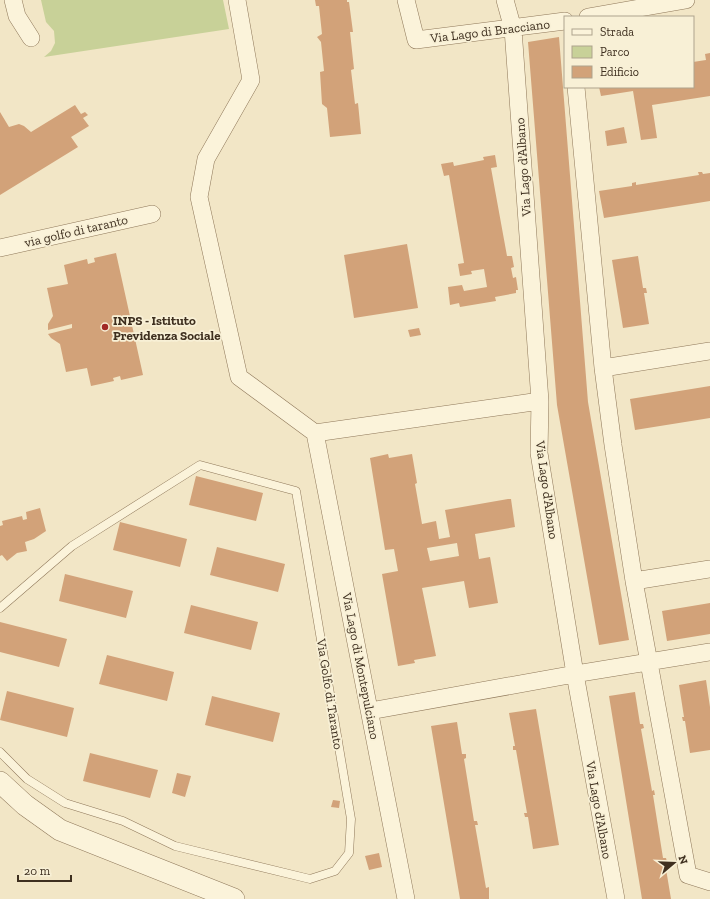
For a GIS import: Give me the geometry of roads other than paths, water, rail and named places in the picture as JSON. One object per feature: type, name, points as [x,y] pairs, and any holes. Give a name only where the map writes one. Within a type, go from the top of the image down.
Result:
[{"type":"street","points":[[13,0],[17,16],[31,38]]},
{"type":"street","points":[[237,0],[251,80],[206,159],[199,197],[239,377],[315,432],[540,401]]},
{"type":"street","name":"Via Lago di Bracciano","points":[[406,0],[416,40],[512,29],[564,21]]},
{"type":"street","name":"Via Lago d'Albano","points":[[505,0],[512,29],[540,401],[539,453],[575,674],[616,899]]},
{"type":"street","points":[[594,16],[686,0]]},
{"type":"street","points":[[576,88],[603,368],[634,581],[688,875],[710,882]]},
{"type":"street","name":"via golfo di taranto","points":[[0,248],[152,214]]},
{"type":"street","points":[[603,368],[710,351]]},
{"type":"street","name":"Via Lago di Montepulciano","points":[[315,432],[406,899]]},
{"type":"street","points":[[634,581],[710,569]]},
{"type":"street","points":[[370,711],[648,661],[710,652]]},
{"type":"street","points":[[0,782],[25,805],[60,830],[234,899]]},
{"type":"lane","name":"Via Golfo di Taranto","points":[[0,608],[72,546],[200,465],[296,491],[351,818],[349,853],[335,871],[310,879],[175,846],[123,821],[65,803],[27,779],[0,752]]},
{"type":"place","name":"INPS - Istituto Previdenza Sociale","points":[[105,327]]}]
